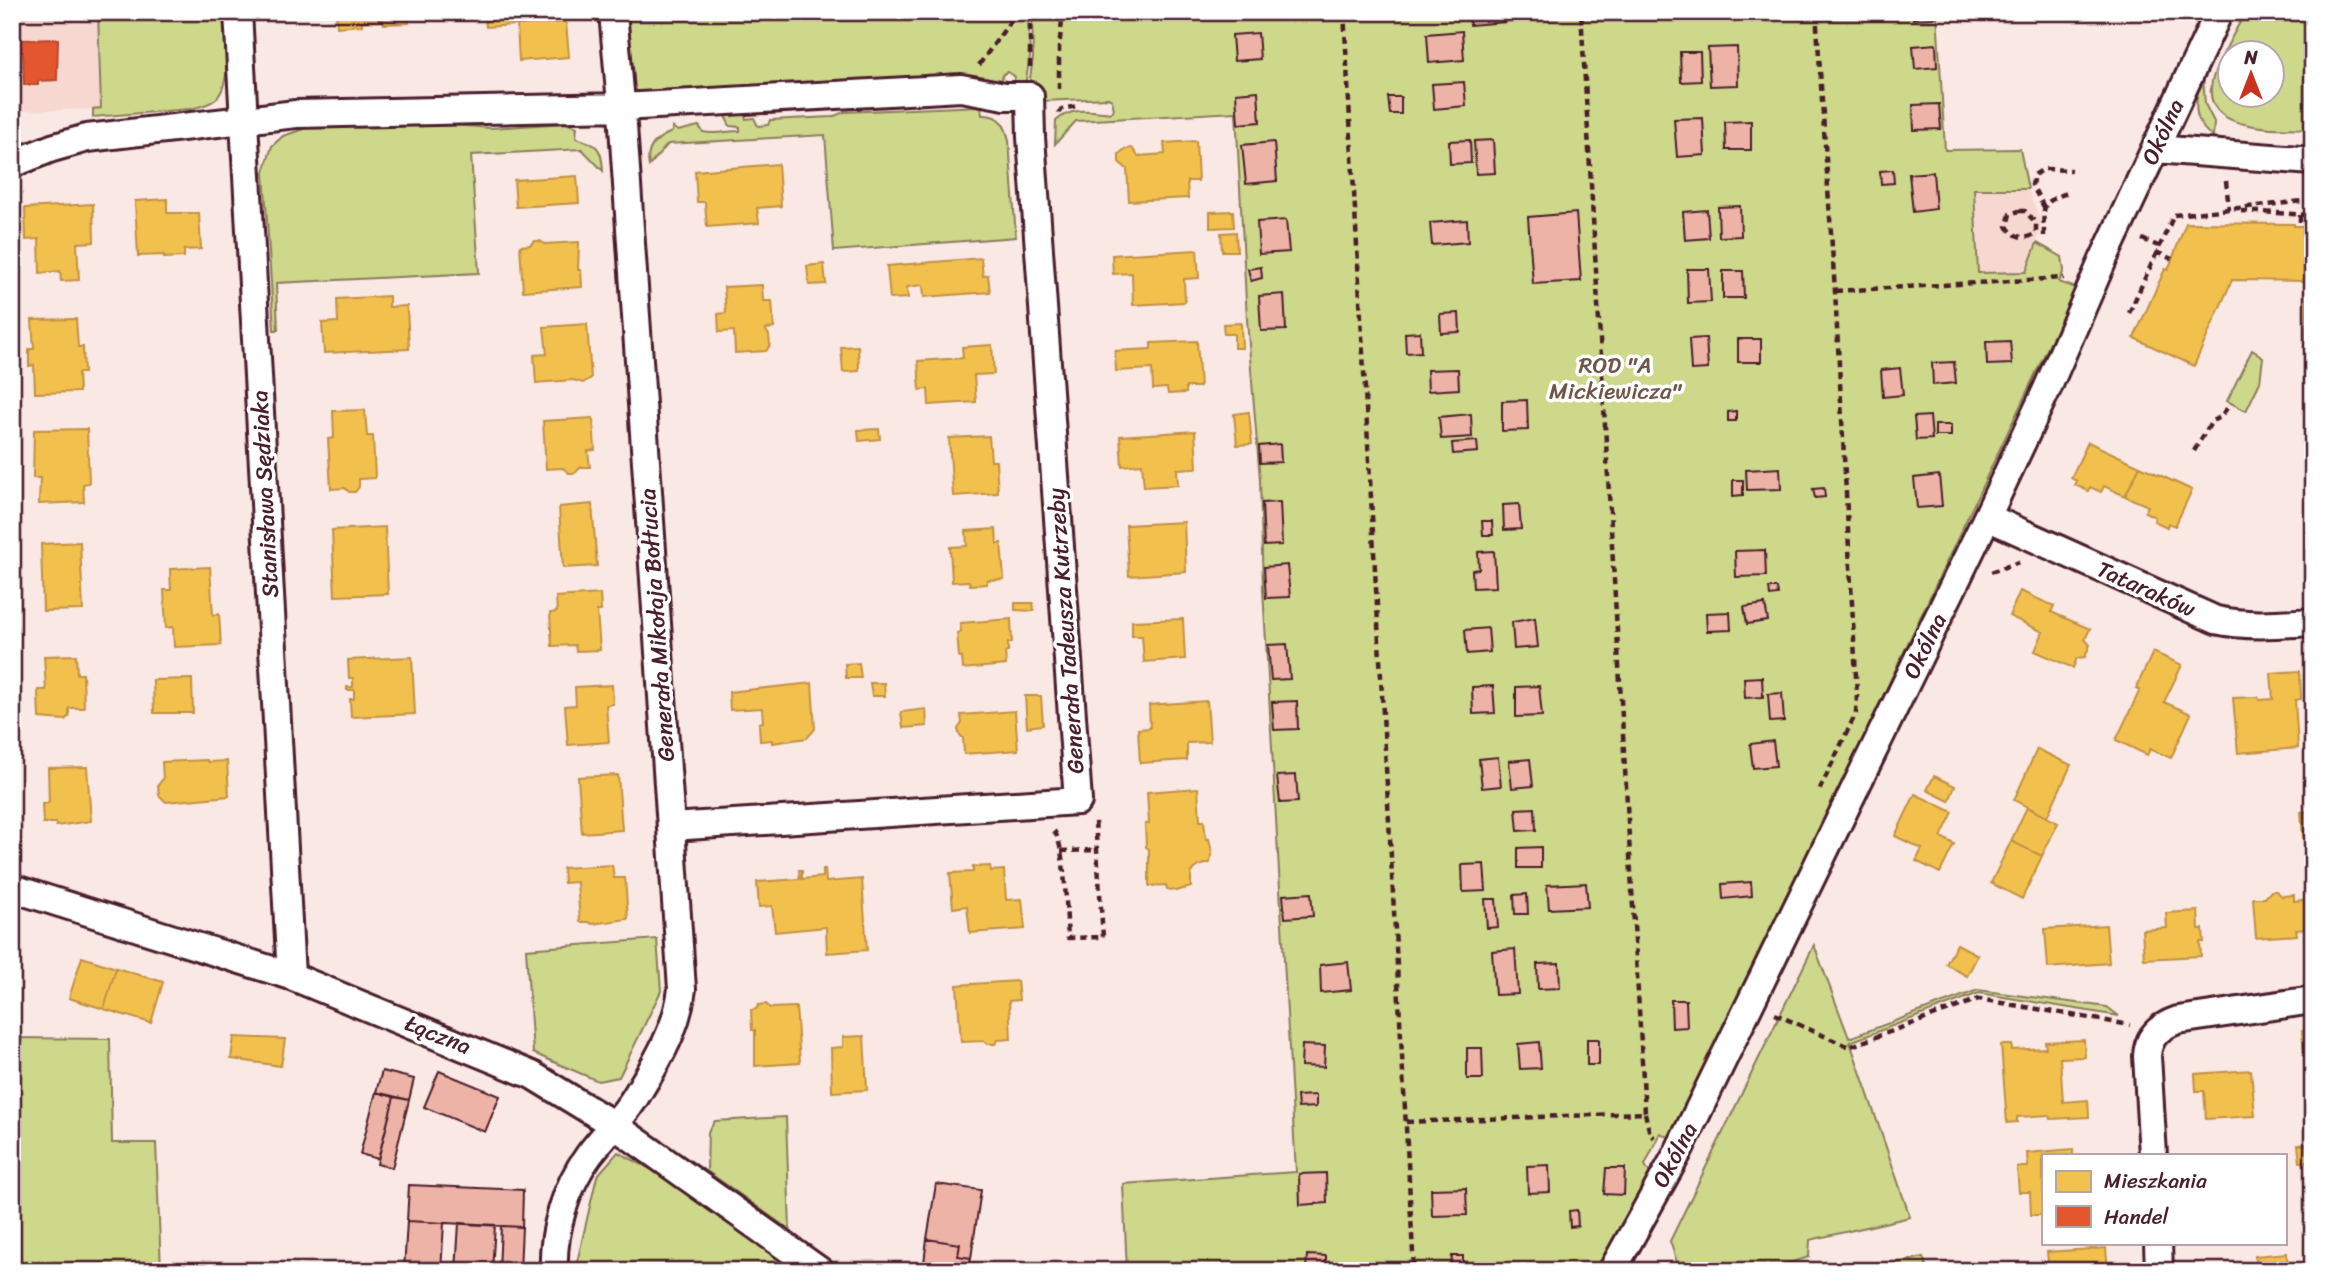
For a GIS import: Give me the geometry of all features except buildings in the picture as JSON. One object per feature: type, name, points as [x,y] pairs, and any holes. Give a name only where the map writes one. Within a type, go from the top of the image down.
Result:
[{"type":"street","name":"Stanisława Sędziaka","points":[[239,12],[292,976]]},
{"type":"street","name":"Generała Mikołaja Bołtucia","points":[[554,1271],[553,1255],[559,1222],[570,1188],[588,1156],[639,1092],[658,1060],[676,1023],[680,1006],[682,968],[622,107],[613,12]]},
{"type":"street","name":"Okólna","points":[[1612,1271],[1676,1154],[1987,517],[2219,12]]},
{"type":"street","points":[[12,164],[87,138],[296,114],[622,107],[961,88],[1005,96],[1030,96]]},
{"type":"street","name":"Generała Tadeusza Kutrzeby","points":[[671,827],[1078,801],[1030,96]]},
{"type":"street","points":[[2155,149],[2313,160]]},
{"type":"street","name":"Tataraków","points":[[1987,517],[2216,620],[2258,625],[2313,622]]},
{"type":"street","name":"Łączna","points":[[12,888],[292,976],[532,1075],[614,1125],[820,1271]]},
{"type":"street","points":[[2153,1154],[2147,1056],[2149,1044],[2158,1030],[2178,1020],[2313,1000]]},
{"type":"street","points":[[2158,1244],[2160,1271]]},
{"type":"path","points":[[961,88],[1017,12]]},
{"type":"path","points":[[1030,12],[1030,96]]},
{"type":"path","points":[[1059,97],[1059,48],[1063,12]]},
{"type":"path","points":[[1344,12],[1414,1271]]},
{"type":"path","points":[[1406,1122],[1645,1113],[1581,12]]},
{"type":"path","points":[[1812,805],[1856,713],[1835,291],[1816,12]]},
{"type":"path","points":[[1051,120],[1062,109],[1077,106]]},
{"type":"path","points":[[2229,211],[2311,215],[2313,160]]},
{"type":"path","points":[[2044,236],[2043,207],[2032,185],[2034,175],[2045,169],[2071,170]]},
{"type":"path","points":[[2225,173],[2229,211]]},
{"type":"path","points":[[2043,207],[2050,199],[2067,193]]},
{"type":"path","points":[[2129,313],[2174,215],[2312,201]]},
{"type":"path","points":[[2025,211],[2036,223],[2036,233],[2032,236],[2017,237],[2010,232],[2007,219],[2011,214],[2025,211]]},
{"type":"path","points":[[2300,215],[2300,226]]},
{"type":"path","points":[[2134,236],[2158,246]]},
{"type":"path","points":[[2156,253],[2172,260]]},
{"type":"path","points":[[1835,291],[2061,277],[2091,286]]},
{"type":"path","points":[[2194,452],[2212,421],[2230,406]]},
{"type":"path","points":[[1989,573],[2022,561]]},
{"type":"path","points":[[1051,827],[1058,836],[1061,851],[1068,938],[1103,937],[1094,813]]},
{"type":"path","points":[[1061,851],[1097,850]]},
{"type":"path","points":[[1774,1014],[1849,1046],[1979,999],[2130,1025]]},
{"type":"path","points":[[1653,1137],[1658,1125]]},
{"type":"shaded area","points":[[12,12],[98,12],[101,109],[20,111],[12,104]]},
{"type":"shaded area","points":[[1974,189],[2028,189],[2041,222],[2037,243],[2026,272],[1978,274]]},
{"type":"green space","points":[[98,12],[224,12],[227,70],[216,99],[190,109],[93,117],[93,109],[101,108]]},
{"type":"green space","points":[[617,12],[1028,12],[1030,57],[1025,85],[1013,83],[1015,77],[1008,72],[1003,74],[1000,84],[644,95],[630,86]]},
{"type":"green space","name":"ROD \"A Mickiewicza\"","points":[[1032,12],[1937,12],[1945,150],[2020,149],[2028,189],[1974,189],[1978,273],[2026,272],[2037,243],[2062,257],[2064,270],[2059,282],[2076,288],[1675,1136],[1668,1137],[1660,1133],[1645,1165],[1649,1172],[1649,1182],[1599,1271],[1127,1271],[1123,1184],[1296,1172],[1263,589],[1260,480],[1247,320],[1236,112],[1076,121],[1055,144],[1056,121],[1062,116],[1075,111],[1111,113],[1114,109],[1112,100],[1108,98],[1043,101],[1030,96],[1027,99],[1033,58]]},
{"type":"green space","points":[[2245,12],[2313,12],[2313,129],[2246,125],[2218,111],[2217,108],[2286,108],[2286,38],[2231,38]]},
{"type":"green space","points":[[2216,70],[2216,107],[2212,98]]},
{"type":"green space","points":[[2203,76],[2205,104],[2214,122],[2213,137],[2201,124],[2196,109]]},
{"type":"green space","points":[[981,106],[982,115],[998,119],[1008,136],[1016,237],[834,251],[825,135],[668,144],[649,166],[650,149],[661,137],[672,132],[672,127],[678,131],[699,126],[703,132],[712,133],[740,131],[740,127],[730,126],[725,116],[745,114],[746,119],[754,118],[758,126],[768,125],[770,120],[832,117],[844,112]]},
{"type":"green space","points":[[565,123],[577,127],[576,138],[597,148],[603,171],[582,149],[471,155],[479,273],[276,283],[278,330],[274,330],[264,172],[272,146],[283,136],[310,127],[438,124],[491,128]]},
{"type":"green space","points":[[2252,350],[2263,357],[2260,382],[2246,411],[2227,401]]},
{"type":"green space","points":[[657,939],[661,991],[619,1077],[598,1081],[533,1053],[526,949]]},
{"type":"green space","points":[[1814,945],[1849,1038],[1978,990],[2107,1007],[2119,1016],[1979,993],[1850,1042],[1910,1217],[1810,1240],[1809,1257],[1763,1271],[1677,1271],[1679,1268],[1670,1241]]},
{"type":"green space","points":[[12,1038],[110,1039],[112,1143],[156,1143],[161,1271],[12,1271]]},
{"type":"green space","points":[[786,1117],[790,1230],[707,1171],[708,1132],[715,1121]]},
{"type":"green space","points":[[618,1152],[690,1190],[801,1271],[575,1271],[597,1176]]},
{"type":"green space","points":[[1923,1257],[1928,1271],[1864,1271]]}]
